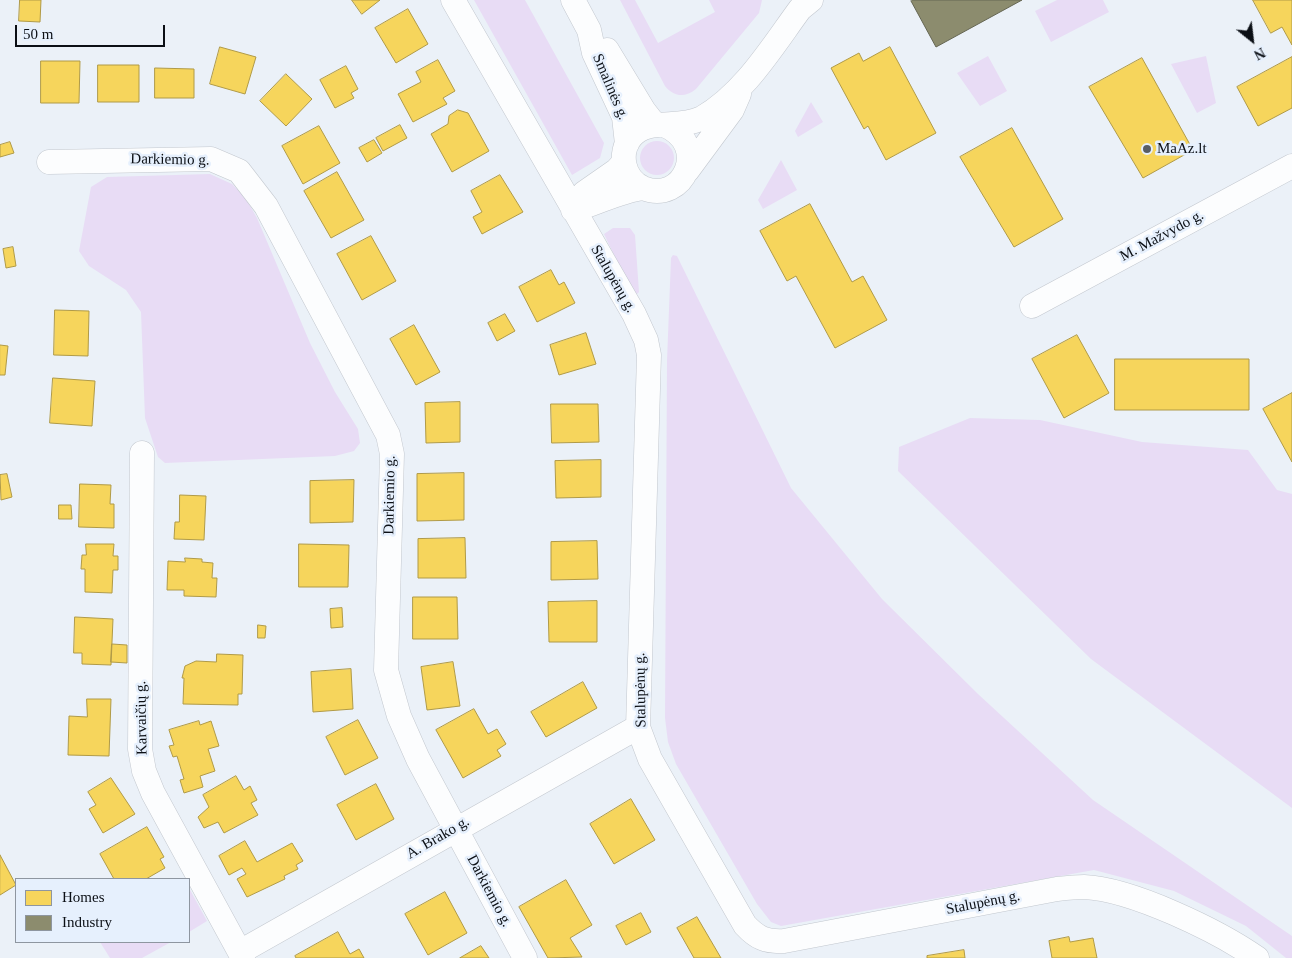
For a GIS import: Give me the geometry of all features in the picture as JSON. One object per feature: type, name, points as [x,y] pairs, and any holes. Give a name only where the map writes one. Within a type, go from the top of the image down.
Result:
[{"type":"street","name":"Stalupėnų g.","points":[[453,0],[634,314],[646,340],[649,356],[638,726],[650,759],[681,817],[745,925],[755,936],[770,942],[784,941],[1057,889],[1084,887],[1112,892],[1169,912],[1232,941],[1258,958]]},
{"type":"street","name":"Smalinės g.","points":[[573,0],[589,30],[604,46],[644,111],[660,125]]},
{"type":"street","points":[[573,210],[591,206],[630,189],[664,190],[674,186],[732,110],[742,86],[800,9],[811,0]]},
{"type":"street","name":"Smalinės g.","points":[[589,30],[594,53],[624,117],[625,153]]},
{"type":"street","points":[[573,210],[584,193],[617,170],[638,130],[660,125],[690,123],[703,117],[742,86]]},
{"type":"street","points":[[660,125],[680,134],[686,142],[690,162],[687,171]]},
{"type":"street","points":[[625,153],[630,177],[643,188]]},
{"type":"street","name":"Darkiemio g.","points":[[49,162],[211,159],[239,171],[266,206],[388,435],[392,454],[386,670],[399,716],[418,759],[525,958]]},
{"type":"street","name":"M. Mažvydo g.","points":[[1032,306],[1292,166]]},
{"type":"street","name":"Karvaičių g.","points":[[142,453],[140,749],[144,771],[153,793],[241,955]]},
{"type":"street","name":"A. Brako g.","points":[[241,955],[456,828],[638,726]]},
{"type":"shaded area","points":[[474,0],[525,0],[604,143],[600,158],[572,175]]},
{"type":"shaded area","points":[[620,0],[635,0],[658,43],[715,12],[709,0],[762,0],[759,13],[696,89],[688,94],[680,95],[668,90],[665,86]]},
{"type":"shaded area","points":[[1057,0],[1103,0],[1109,12],[1051,42],[1035,11]]},
{"type":"shaded area","points":[[988,56],[1007,91],[980,106],[957,73]]},
{"type":"shaded area","points":[[1206,56],[1216,103],[1197,113],[1171,64]]},
{"type":"shaded area","points":[[811,102],[823,122],[798,137],[795,131]]},
{"type":"shaded area","points":[[657,141],[669,146],[674,158],[669,170],[657,175],[645,170],[640,158],[645,146]]},
{"type":"shaded area","points":[[781,160],[797,190],[763,209],[758,200]]},
{"type":"shaded area","points":[[210,174],[232,184],[245,197],[257,218],[310,343],[335,392],[358,429],[360,443],[354,451],[335,456],[165,463],[158,457],[145,418],[141,312],[126,290],[89,266],[79,251],[91,187],[107,177]]},
{"type":"shaded area","points":[[613,228],[630,228],[635,235],[639,292],[636,295],[632,293],[604,234]]},
{"type":"shaded area","points":[[673,255],[677,256],[791,488],[882,599],[978,694],[1093,800],[1292,936],[1292,958],[1286,958],[1246,926],[1174,891],[1094,870],[781,926],[771,922],[757,904],[676,764],[668,742],[665,718],[667,361],[671,258]]},
{"type":"shaded area","points":[[970,418],[1040,420],[1142,442],[1248,450],[1277,490],[1292,494],[1292,808],[1091,659],[898,471],[899,447]]},
{"type":"shaded area","points":[[190,890],[207,921],[190,931]]},
{"type":"shaded area","points":[[101,943],[169,943],[142,958],[110,958]]},
{"type":"building: Homes","points":[[20,0],[41,0],[40,22],[19,21]]},
{"type":"building: Homes","points":[[352,0],[380,0],[362,14]]},
{"type":"building: Homes","points":[[1253,0],[1292,0],[1292,45],[1282,27],[1271,33]]},
{"type":"building: Homes","points":[[408,9],[428,44],[396,63],[375,28]]},
{"type":"building: Homes","points":[[220,47],[256,57],[245,94],[210,84]]},
{"type":"building: Homes","points":[[890,47],[936,133],[886,160],[868,126],[864,129],[831,68],[859,53],[863,61]]},
{"type":"building: Homes","points":[[1292,57],[1292,108],[1258,126],[1237,87]]},
{"type":"building: Homes","points":[[1142,58],[1193,150],[1143,178],[1089,87]]},
{"type":"building: Homes","points":[[438,60],[455,91],[443,98],[447,104],[413,122],[398,94],[421,82],[416,72]]},
{"type":"building: Homes","points":[[41,61],[80,61],[79,103],[41,103]]},
{"type":"building: Homes","points":[[98,65],[139,65],[139,102],[98,102]]},
{"type":"building: Homes","points":[[346,66],[358,89],[351,93],[354,98],[335,108],[320,80]]},
{"type":"building: Homes","points":[[155,68],[194,69],[194,98],[155,98]]},
{"type":"building: Homes","points":[[286,74],[312,99],[286,126],[260,101]]},
{"type":"building: Homes","points":[[458,110],[468,113],[489,151],[452,172],[431,134],[448,124],[449,116]]},
{"type":"building: Homes","points":[[400,125],[407,138],[383,151],[376,138]]},
{"type":"building: Homes","points":[[319,126],[340,163],[303,184],[282,146]]},
{"type":"building: Homes","points":[[1012,128],[1063,219],[1014,247],[960,157]]},
{"type":"building: Homes","points":[[374,140],[382,153],[367,162],[359,148]]},
{"type":"building: Homes","points":[[10,142],[14,153],[0,157],[0,145]]},
{"type":"building: Homes","points":[[337,172],[364,220],[331,238],[304,191]]},
{"type":"building: Homes","points":[[500,175],[523,212],[482,234],[473,217],[482,212],[471,191]]},
{"type":"building: Homes","points":[[810,204],[852,282],[863,276],[887,320],[835,348],[796,276],[787,281],[760,231]]},
{"type":"building: Homes","points":[[371,236],[396,281],[362,300],[337,254]]},
{"type":"building: Homes","points":[[13,247],[16,266],[6,268],[3,249]]},
{"type":"building: Homes","points":[[551,270],[559,285],[564,282],[575,303],[537,322],[519,287]]},
{"type":"building: Homes","points":[[55,310],[89,311],[88,356],[54,355]]},
{"type":"building: Homes","points":[[505,314],[515,331],[497,341],[488,323]]},
{"type":"building: Homes","points":[[414,325],[440,372],[416,385],[390,339]]},
{"type":"building: Homes","points":[[586,333],[596,364],[559,375],[550,345]]},
{"type":"building: Homes","points":[[1077,335],[1109,393],[1064,418],[1032,359]]},
{"type":"building: Homes","points":[[0,345],[8,346],[5,375],[0,375]]},
{"type":"building: Homes","points":[[1115,359],[1249,359],[1249,410],[1115,410]]},
{"type":"building: Homes","points":[[53,378],[95,381],[92,426],[50,423]]},
{"type":"building: Homes","points":[[1292,393],[1292,462],[1263,409]]},
{"type":"building: Homes","points":[[460,402],[460,442],[426,443],[425,403]]},
{"type":"building: Homes","points":[[551,404],[598,404],[599,442],[552,443]]},
{"type":"building: Homes","points":[[601,460],[601,497],[556,498],[555,461]]},
{"type":"building: Homes","points":[[464,473],[464,520],[417,521],[417,474]]},
{"type":"building: Homes","points":[[7,474],[12,497],[1,500],[0,475]]},
{"type":"building: Homes","points":[[354,480],[353,522],[310,523],[310,481]]},
{"type":"building: Homes","points":[[80,484],[111,485],[110,504],[114,504],[114,528],[79,527]]},
{"type":"building: Homes","points":[[180,495],[206,496],[204,540],[174,539],[175,522],[179,522]]},
{"type":"building: Homes","points":[[59,505],[71,505],[72,519],[59,519]]},
{"type":"building: Homes","points":[[465,538],[466,578],[418,578],[418,539]]},
{"type":"building: Homes","points":[[597,541],[598,579],[551,580],[551,542]]},
{"type":"building: Homes","points":[[86,544],[114,544],[113,556],[118,556],[118,570],[113,570],[112,593],[85,592],[85,569],[81,569],[82,555],[86,555]]},
{"type":"building: Homes","points":[[299,544],[349,545],[348,587],[299,587]]},
{"type":"building: Homes","points":[[185,558],[202,559],[202,562],[213,563],[212,578],[217,578],[216,597],[184,596],[184,590],[167,590],[168,561],[185,562]]},
{"type":"building: Homes","points":[[413,597],[457,597],[458,639],[413,639]]},
{"type":"building: Homes","points":[[597,601],[597,642],[549,642],[548,602]]},
{"type":"building: Homes","points":[[342,608],[343,627],[331,628],[330,609]]},
{"type":"building: Homes","points":[[75,617],[113,619],[111,665],[82,664],[82,653],[74,653]]},
{"type":"building: Homes","points":[[258,625],[266,626],[265,638],[258,638]]},
{"type":"building: Homes","points":[[112,644],[127,645],[127,663],[111,662]]},
{"type":"building: Homes","points":[[217,654],[243,655],[242,694],[238,694],[238,705],[183,704],[184,678],[182,678],[185,666],[196,661],[216,662]]},
{"type":"building: Homes","points":[[453,662],[460,706],[427,710],[421,667]]},
{"type":"building: Homes","points":[[351,669],[353,709],[313,712],[311,672]]},
{"type":"building: Homes","points":[[583,682],[597,708],[546,737],[531,712]]},
{"type":"building: Homes","points":[[87,699],[111,699],[109,756],[68,755],[69,716],[87,717]]},
{"type":"building: Homes","points":[[474,709],[488,734],[497,729],[506,744],[497,750],[501,756],[463,778],[436,730]]},
{"type":"building: Homes","points":[[358,720],[378,758],[345,775],[326,737]]},
{"type":"building: Homes","points":[[199,721],[200,725],[211,721],[219,746],[208,749],[215,771],[200,776],[203,787],[184,793],[180,780],[184,779],[177,756],[173,757],[169,746],[174,745],[169,730]]},
{"type":"building: Homes","points":[[236,776],[244,790],[250,786],[257,800],[251,803],[258,815],[224,833],[218,822],[204,828],[198,817],[209,807],[203,795]]},
{"type":"building: Homes","points":[[111,778],[135,814],[103,833],[89,809],[96,805],[88,792]]},
{"type":"building: Homes","points":[[376,784],[394,819],[356,840],[337,805]]},
{"type":"building: Homes","points":[[631,799],[655,840],[614,864],[590,824]]},
{"type":"building: Homes","points":[[147,827],[164,857],[160,859],[165,868],[148,878],[113,878],[100,854]]},
{"type":"building: Homes","points":[[245,841],[257,862],[292,843],[303,861],[296,865],[298,869],[284,876],[285,879],[247,897],[237,879],[246,874],[242,868],[229,875],[219,856]]},
{"type":"building: Homes","points":[[0,855],[15,886],[0,895]]},
{"type":"building: Homes","points":[[566,880],[592,925],[570,938],[582,957],[548,958],[519,907]]},
{"type":"building: Homes","points":[[445,892],[467,933],[428,955],[405,914]]},
{"type":"building: Homes","points":[[641,913],[651,932],[626,945],[616,926]]},
{"type":"building: Homes","points":[[697,917],[721,958],[694,958],[677,928]]},
{"type":"building: Homes","points":[[338,932],[350,954],[359,949],[364,958],[296,958],[295,956]]},
{"type":"building: Homes","points":[[1069,937],[1070,942],[1093,938],[1097,958],[1052,958],[1049,941]]},
{"type":"building: Homes","points":[[481,946],[489,958],[460,958]]},
{"type":"building: Homes","points":[[964,950],[965,958],[927,958],[927,956]]},
{"type":"building: Industry","points":[[912,0],[1022,0],[936,47]]},
{"type":"place","name":"MaAz.lt","points":[[1147,149]]}]
